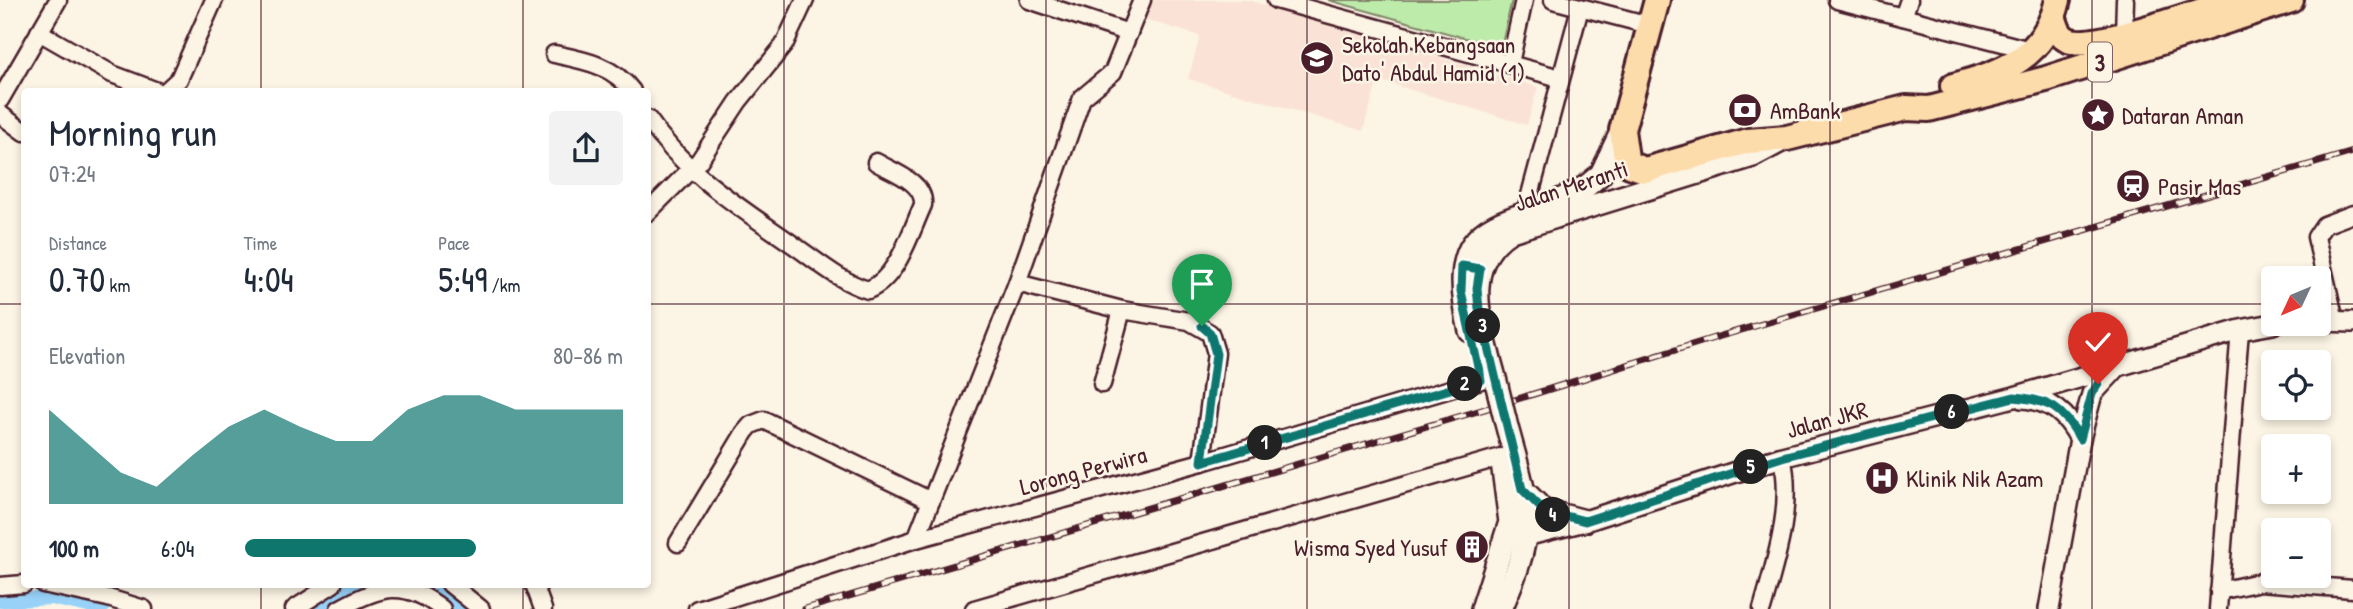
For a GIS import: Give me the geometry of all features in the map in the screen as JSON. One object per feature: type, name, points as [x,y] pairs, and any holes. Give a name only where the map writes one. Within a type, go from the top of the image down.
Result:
[{"type":"highway","points":[[1655,176],[1630,165],[1626,158],[1622,130],[1657,0]]},
{"type":"highway","name":"3","points":[[2056,9],[2059,33],[2075,42],[2124,34],[2236,0]]},
{"type":"highway","name":"3","points":[[1655,176],[1748,141],[1787,138],[1906,108],[1929,109],[2046,79],[2291,0]]},
{"type":"highway","name":"3","points":[[1906,108],[1925,94],[2005,71],[2030,50],[2056,9]]},
{"type":"main road","name":"Jalan Meranti","points":[[1501,609],[1516,536],[1522,489],[1488,386],[1477,288],[1471,268],[1477,240],[1487,230],[1526,210],[1576,192],[1601,174],[1622,130]]},
{"type":"main road","name":"Jalan Meranti","points":[[1471,268],[1511,231],[1655,176],[1753,156],[1787,138]]},
{"type":"main road","name":"Jalan Meranti","points":[[1482,609],[1516,536],[1501,457],[1499,421]]},
{"type":"main road","points":[[1522,489],[1543,510],[1585,521]]},
{"type":"street","points":[[0,100],[58,0]]},
{"type":"street","points":[[169,88],[179,79],[214,0]]},
{"type":"street","points":[[651,209],[692,170],[750,86],[784,45],[805,0]]},
{"type":"street","points":[[1029,0],[1129,33]]},
{"type":"street","points":[[916,539],[1017,283],[1082,98],[1114,72],[1142,0]]},
{"type":"street","points":[[1276,0],[1510,62],[1559,78]]},
{"type":"street","points":[[1510,62],[1524,0]]},
{"type":"street","points":[[1553,0],[1649,25]]},
{"type":"street","points":[[1837,0],[2030,50]]},
{"type":"street","points":[[1903,17],[1909,0]]},
{"type":"street","points":[[2124,34],[2125,0]]},
{"type":"street","points":[[1526,210],[1559,78],[1580,8]]},
{"type":"street","points":[[40,32],[112,75],[149,88]]},
{"type":"street","points":[[554,54],[597,65],[629,88]]},
{"type":"street","points":[[0,114],[21,130]]},
{"type":"street","points":[[651,122],[692,170],[839,277],[868,290],[880,286],[889,275],[923,205],[922,192],[917,186],[876,162]]},
{"type":"street","points":[[2336,322],[2316,237],[2324,225],[2353,214]]},
{"type":"street","points":[[1017,283],[1122,310],[1189,321],[1210,333],[1216,354],[1202,462]]},
{"type":"street","points":[[1101,384],[1122,310]]},
{"type":"street","name":"Jalan JKR","points":[[1516,536],[1585,521],[1782,457],[2014,397],[2240,330],[2261,326]]},
{"type":"street","points":[[2218,609],[2240,330]]},
{"type":"street","points":[[2049,609],[2080,439],[2092,394],[2098,384],[2121,365]]},
{"type":"street","name":"Lorong Perwira","points":[[697,609],[916,539],[1488,386]]},
{"type":"street","points":[[2014,397],[2038,399],[2059,411],[2070,421],[2080,439]]},
{"type":"street","points":[[678,543],[745,432],[751,425],[764,419],[931,500]]},
{"type":"street","points":[[975,609],[1501,457]]},
{"type":"street","points":[[1762,609],[1782,519],[1786,484],[1782,457]]},
{"type":"street","points":[[2219,591],[2260,582],[2353,589]]},
{"type":"street","points":[[0,586],[21,584]]},
{"type":"street","points":[[63,588],[108,597],[144,609]]},
{"type":"street","points":[[108,597],[116,588]]},
{"type":"street","points":[[294,609],[327,588]]},
{"type":"street","points":[[339,609],[390,588],[407,589],[442,609]]},
{"type":"street","points":[[455,588],[481,609]]},
{"type":"street","points":[[535,588],[543,609]]},
{"type":"shaded area","name":"Sekolah Kebangsaan Dato' Abdul Hamid (1)","points":[[1146,0],[1248,0],[1538,87],[1527,125],[1378,80],[1363,131],[1188,79],[1200,36],[1140,18]]},
{"type":"green space","points":[[1328,0],[1512,0],[1501,48]]},
{"type":"waterway","points":[[318,609],[351,588]]},
{"type":"waterway","points":[[433,588],[462,609]]},
{"type":"waterway","points":[[0,601],[51,598],[102,609]]},
{"type":"railway","points":[[805,609],[1495,406],[1714,338],[2353,152]]},
{"type":"place","name":"Sekolah Kebangsaan Dato' Abdul Hamid (1)","points":[[1317,58]]},
{"type":"place","name":"AmBank","points":[[1745,110]]},
{"type":"place","name":"Dataran Aman","points":[[2098,115]]},
{"type":"place","name":"Pasir Mas","points":[[2133,186]]},
{"type":"place","name":"Klinik Nik Azam","points":[[1882,478]]},
{"type":"place","name":"Wisma Syed Yusuf","points":[[1472,547]]},
{"type":"route","points":[[1202,326],[1210,333],[1216,354],[1202,462],[1481,380],[1461,291],[1462,266],[1480,269],[1477,288],[1479,309],[1522,489],[1543,510],[1553,515],[1585,521],[1782,457],[2014,397],[2038,399],[2048,404],[2070,421],[2080,439],[2092,394],[2098,384]]}]
